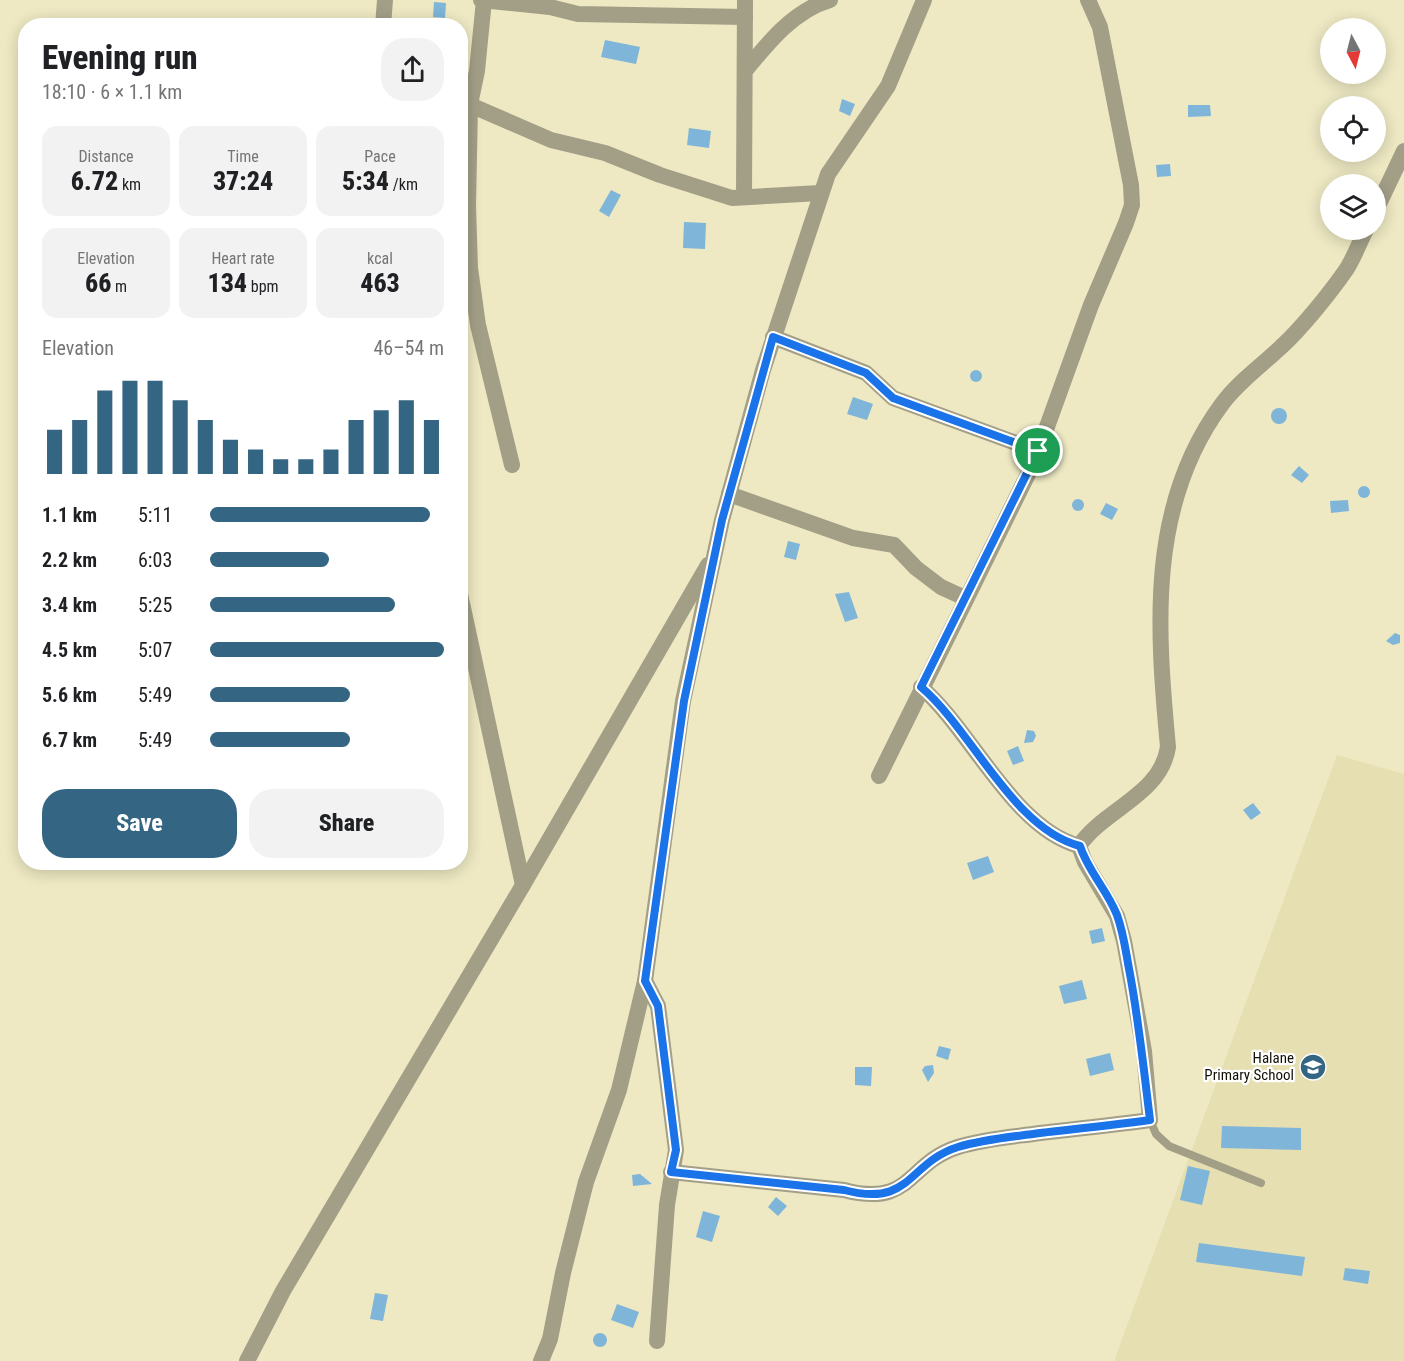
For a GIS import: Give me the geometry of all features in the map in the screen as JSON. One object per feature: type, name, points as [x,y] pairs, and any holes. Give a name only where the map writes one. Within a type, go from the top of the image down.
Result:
[{"type":"street","points":[[384,18],[386,0]]},
{"type":"street","points":[[468,94],[477,71],[483,0],[550,7],[745,17]]},
{"type":"street","points":[[744,195],[745,0]]},
{"type":"street","points":[[745,71],[784,28],[817,3],[830,0]]},
{"type":"street","points":[[541,1361],[550,1339],[563,1274],[586,1182],[619,1090],[645,981],[684,701],[729,494],[773,337],[828,174],[888,86],[924,0]]},
{"type":"street","points":[[879,776],[1038,451],[1091,305],[1132,205],[1129,174],[1100,27],[1088,0]]},
{"type":"street","points":[[468,103],[551,140],[604,153],[660,175],[732,198],[744,195],[820,193]]},
{"type":"street","points":[[1386,189],[1404,151]]},
{"type":"street","points":[[468,202],[470,268],[478,325],[512,465]]},
{"type":"street","points":[[1080,846],[1089,832],[1158,775],[1166,761],[1168,747],[1159,655],[1163,560],[1168,523],[1178,487],[1222,404],[1249,375],[1283,346],[1346,270],[1361,240]]},
{"type":"street","points":[[773,337],[866,373],[893,398],[1038,451]]},
{"type":"street","points":[[729,494],[853,538],[894,545],[916,568],[941,587],[965,598]]},
{"type":"street","points":[[247,1361],[283,1291],[523,885],[715,552]]},
{"type":"street","points":[[468,631],[523,885]]},
{"type":"street","points":[[921,687],[937,701],[986,766],[1031,816],[1052,835],[1080,846]]},
{"type":"street","points":[[671,1172],[844,1190],[863,1195],[882,1195],[902,1188],[918,1175],[929,1161],[956,1148],[989,1140],[1150,1120],[1144,1051],[1124,941],[1117,916],[1085,862],[1080,846]]},
{"type":"street","points":[[645,981],[658,1006],[676,1150],[671,1172],[657,1341]]},
{"type":"lane","points":[[1150,1120],[1155,1134],[1169,1146],[1261,1183]]},
{"type":"shaded area","name":"Halane Primary School","points":[[1337,755],[1404,774],[1404,1361],[1114,1361]]},
{"type":"building","points":[[434,2],[446,3],[445,18],[433,17]]},
{"type":"building","points":[[605,40],[640,47],[636,64],[601,57]]},
{"type":"building","points":[[842,99],[855,104],[850,116],[839,111]]},
{"type":"building","points":[[1188,105],[1210,105],[1211,116],[1188,117]]},
{"type":"building","points":[[689,128],[711,131],[709,148],[687,145]]},
{"type":"building","points":[[1170,164],[1171,176],[1157,177],[1156,165]]},
{"type":"building","points":[[611,190],[621,195],[609,217],[599,211]]},
{"type":"building","points":[[684,222],[706,223],[705,249],[683,248]]},
{"type":"building","points":[[978,370],[982,376],[978,382],[974,382],[970,374]]},
{"type":"building","points":[[853,397],[873,404],[867,420],[847,414]]},
{"type":"building","points":[[1279,408],[1287,416],[1279,424],[1271,416]]},
{"type":"building","points":[[1299,466],[1309,475],[1302,483],[1291,475]]},
{"type":"building","points":[[1366,486],[1370,492],[1366,498],[1362,498],[1358,490]]},
{"type":"building","points":[[1080,499],[1084,505],[1080,511],[1076,511],[1072,503]]},
{"type":"building","points":[[1348,500],[1349,511],[1331,513],[1330,501]]},
{"type":"building","points":[[1106,503],[1118,509],[1112,520],[1100,514]]},
{"type":"building","points":[[788,541],[800,544],[796,560],[784,557]]},
{"type":"building","points":[[849,592],[858,618],[845,622],[835,594]]},
{"type":"building","points":[[1395,633],[1400,635],[1400,643],[1393,645],[1386,641]]},
{"type":"building","points":[[1027,730],[1034,731],[1036,736],[1033,742],[1024,743]]},
{"type":"building","points":[[1018,746],[1024,761],[1013,765],[1007,751]]},
{"type":"building","points":[[1253,803],[1261,813],[1251,820],[1243,810]]},
{"type":"building","points":[[988,856],[994,872],[973,880],[967,863]]},
{"type":"building","points":[[1102,928],[1105,941],[1092,944],[1089,931]]},
{"type":"building","points":[[1082,980],[1087,999],[1064,1004],[1059,986]]},
{"type":"building","points":[[939,1046],[951,1049],[948,1060],[936,1056]]},
{"type":"building","points":[[1110,1053],[1114,1070],[1090,1076],[1086,1059]]},
{"type":"building","points":[[933,1065],[934,1073],[928,1082],[922,1070],[925,1066]]},
{"type":"building","points":[[855,1067],[872,1067],[871,1086],[855,1085]]},
{"type":"building","points":[[1222,1126],[1301,1128],[1301,1150],[1221,1148]]},
{"type":"building","points":[[1188,1166],[1210,1171],[1202,1205],[1180,1200]]},
{"type":"building","points":[[640,1174],[652,1184],[633,1186],[632,1175]]},
{"type":"building","points":[[776,1197],[787,1206],[778,1216],[768,1207]]},
{"type":"building","points":[[703,1211],[720,1216],[712,1242],[696,1237]]},
{"type":"building","points":[[1199,1243],[1305,1257],[1302,1276],[1196,1262]]},
{"type":"building","points":[[1345,1268],[1370,1271],[1368,1284],[1343,1280]]},
{"type":"building","points":[[375,1293],[388,1295],[383,1321],[370,1319]]},
{"type":"building","points":[[617,1304],[639,1312],[633,1328],[611,1320]]},
{"type":"building","points":[[600,1333],[605,1335],[607,1340],[605,1345],[600,1347],[595,1345],[593,1340],[595,1335]]},
{"type":"place","name":"Halane Primary School","points":[[1313,1067]]},
{"type":"route","points":[[773,337],[866,373],[893,398],[1038,451],[921,687],[937,701],[986,766],[1031,816],[1052,835],[1067,843],[1080,846],[1085,862],[1107,896],[1117,916],[1124,941],[1144,1051],[1150,1120],[989,1140],[956,1148],[929,1161],[918,1175],[902,1188],[882,1195],[863,1195],[844,1190],[671,1172],[676,1150],[658,1006],[645,981],[684,701],[722,520],[773,337]]}]
